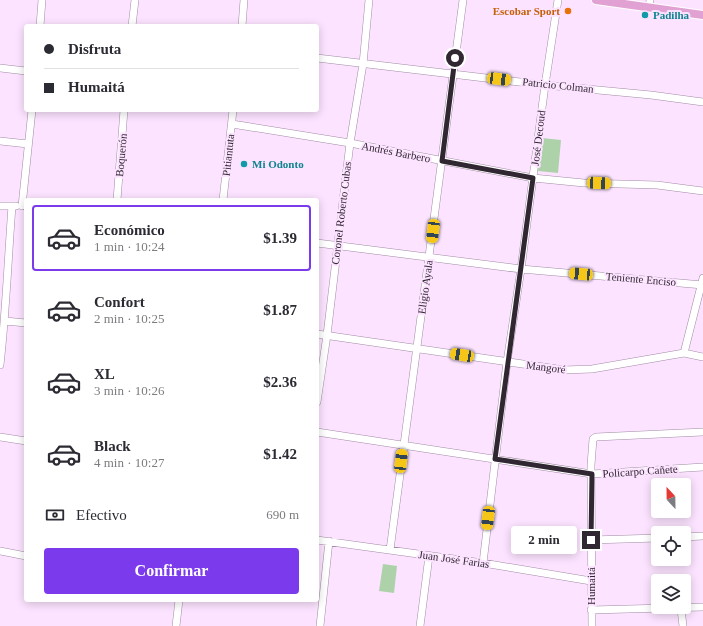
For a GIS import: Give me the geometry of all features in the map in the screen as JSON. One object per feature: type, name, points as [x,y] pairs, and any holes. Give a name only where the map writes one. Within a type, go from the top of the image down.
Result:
[{"type":"main road","points":[[596,0],[650,4],[703,15]]},
{"type":"street","points":[[40,24],[42,0]]},
{"type":"street","points":[[132,24],[135,0]]},
{"type":"street","points":[[242,24],[244,0]]},
{"type":"street","name":"Coronel Roberto Cubas","points":[[319,389],[327,335],[350,143],[363,64],[369,0]]},
{"type":"street","name":"Eligio Ayala","points":[[390,550],[463,0]]},
{"type":"street","name":"José Decoud","points":[[483,563],[495,459],[545,84],[558,0]]},
{"type":"street","name":"Patricio Colman","points":[[319,58],[703,102]]},
{"type":"street","points":[[0,68],[24,71]]},
{"type":"street","points":[[25,198],[32,112]]},
{"type":"street","name":"Boquerón","points":[[117,198],[124,112]]},
{"type":"street","name":"Pitiantuta","points":[[223,198],[233,112]]},
{"type":"street","name":"Andrés Barbero","points":[[232,124],[350,143],[533,178],[584,183],[657,185],[703,191]]},
{"type":"street","points":[[0,141],[28,144]]},
{"type":"street","points":[[0,206],[24,206]]},
{"type":"street","points":[[0,365],[5,321],[3,288],[12,206]]},
{"type":"street","name":"Teniente Enciso","points":[[319,243],[521,269],[702,282]]},
{"type":"street","points":[[684,353],[702,282]]},
{"type":"street","points":[[5,321],[24,323]]},
{"type":"street","name":"Mangoré","points":[[319,334],[564,370],[578,370],[623,364],[684,353],[703,357]]},
{"type":"street","name":"Policarpo Cañete","points":[[319,432],[592,474],[703,467]]},
{"type":"street","name":"Humaitá","points":[[592,626],[592,442],[596,437],[703,432]]},
{"type":"street","points":[[0,437],[24,441]]},
{"type":"street","points":[[691,537],[703,536]]},
{"type":"street","points":[[591,540],[651,538]]},
{"type":"street","name":"Juan José Farias","points":[[319,540],[483,563],[591,581]]},
{"type":"street","points":[[320,626],[329,542]]},
{"type":"street","points":[[0,552],[24,556]]},
{"type":"street","points":[[420,626],[429,556]]},
{"type":"street","points":[[176,626],[179,602]]},
{"type":"street","points":[[691,608],[703,607]]},
{"type":"street","points":[[591,610],[651,609]]},
{"type":"street","points":[[682,614],[683,626]]},
{"type":"green space","points":[[542,138],[561,140],[558,173],[538,171]]},
{"type":"green space","points":[[383,564],[397,566],[394,593],[379,591]]},
{"type":"place","name":"Escobar Sport","points":[[568,11]]},
{"type":"place","name":"Padilha","points":[[645,15]]},
{"type":"place","name":"Mi Odonto","points":[[244,164]]},
{"type":"route","points":[[455,58],[442,161],[533,178],[495,459],[592,474],[591,540]]}]
